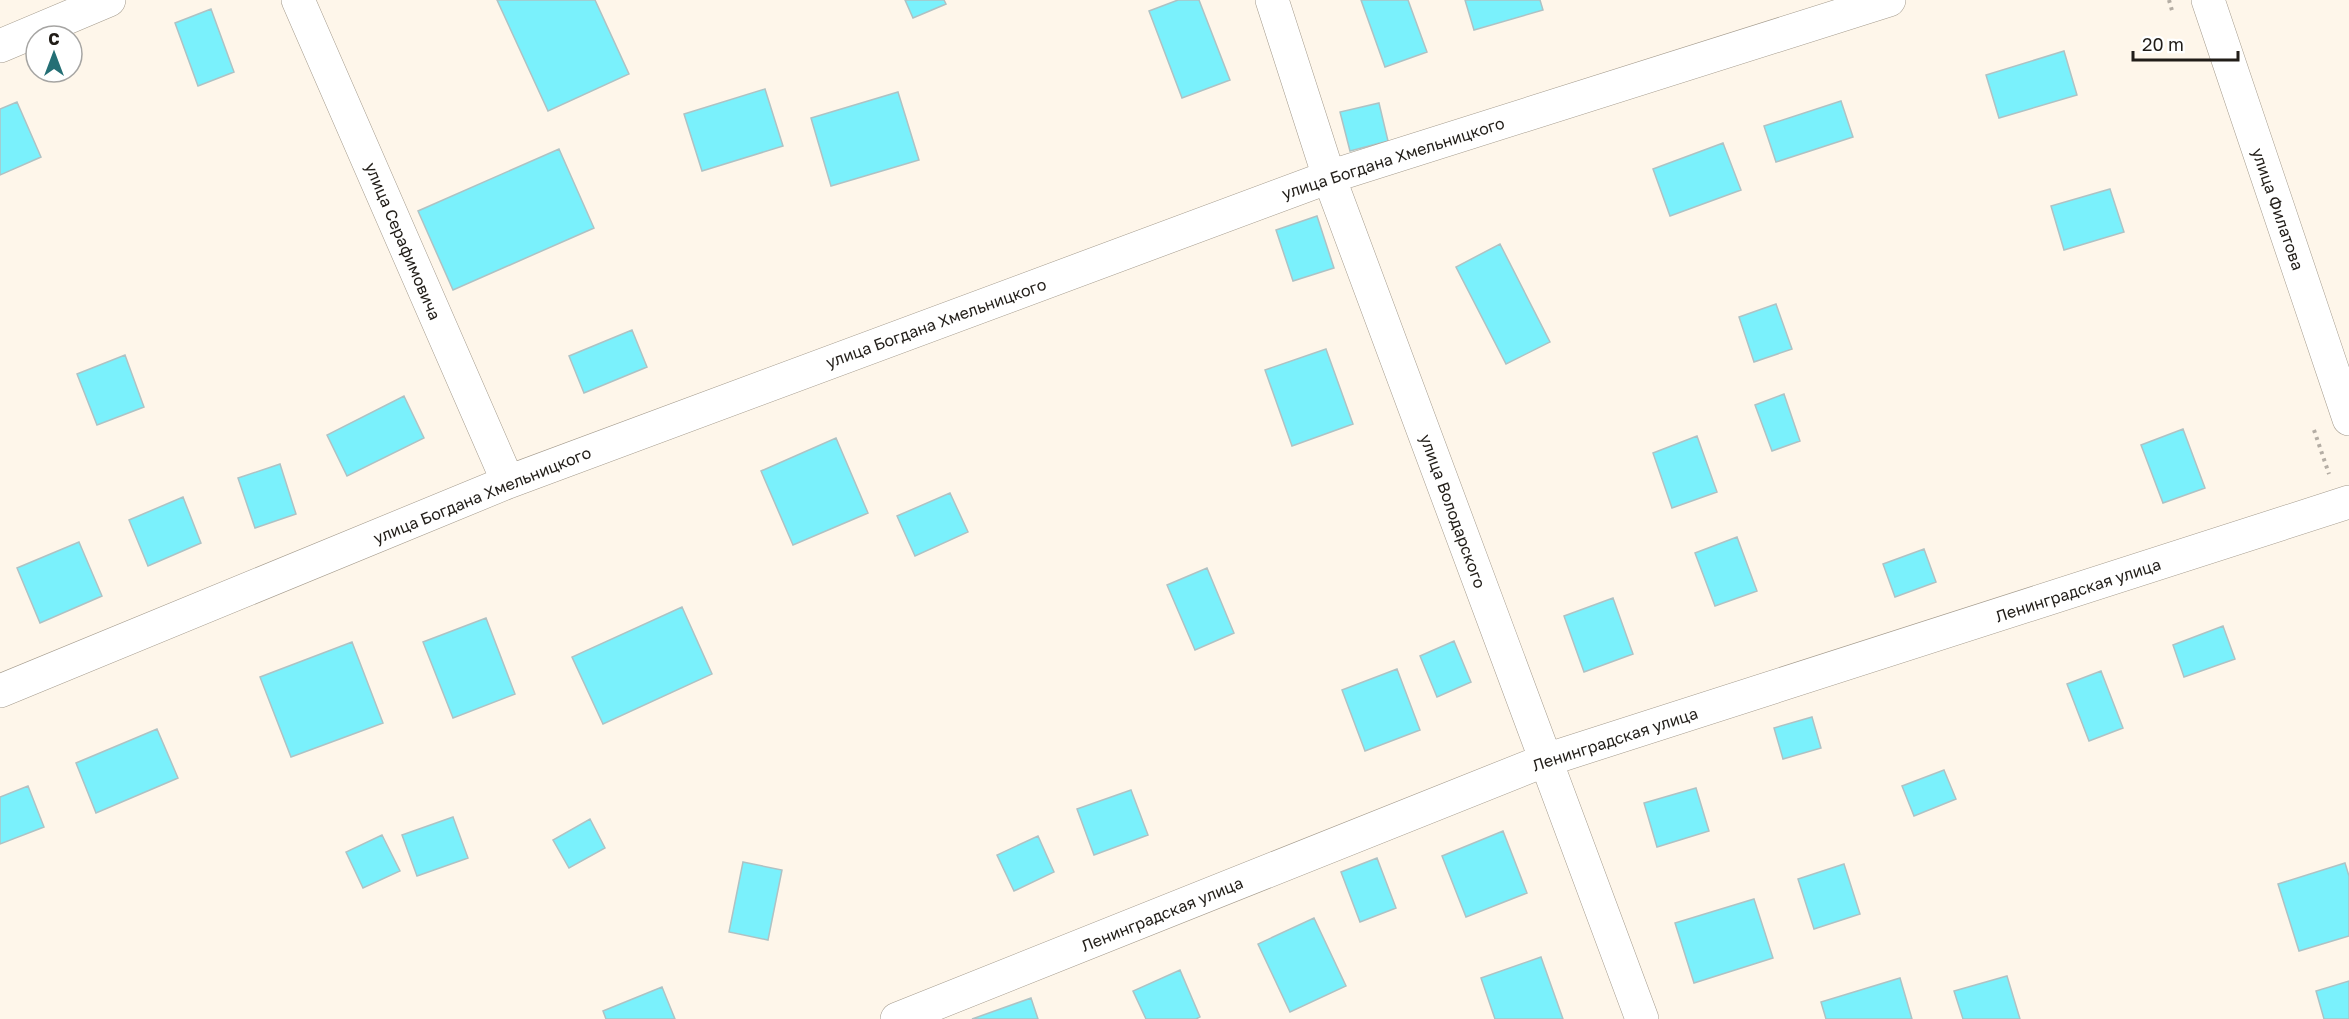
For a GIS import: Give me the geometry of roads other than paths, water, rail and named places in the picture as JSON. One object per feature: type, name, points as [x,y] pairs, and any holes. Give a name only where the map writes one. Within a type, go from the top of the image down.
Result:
[{"type":"street","points":[[0,46],[109,0]]},
{"type":"street","name":"улица Серафимовича","points":[[298,0],[508,482]]},
{"type":"street","name":"улица Володарского","points":[[1272,0],[1329,177],[1642,1019]]},
{"type":"street","name":"улица Богдана Хмельницкого","points":[[0,691],[508,482],[1329,177],[1888,0]]},
{"type":"street","name":"улица Филатова","points":[[2208,0],[2349,419]]},
{"type":"street","name":"Ленинградская улица","points":[[897,1019],[1546,760],[2349,502]]}]
